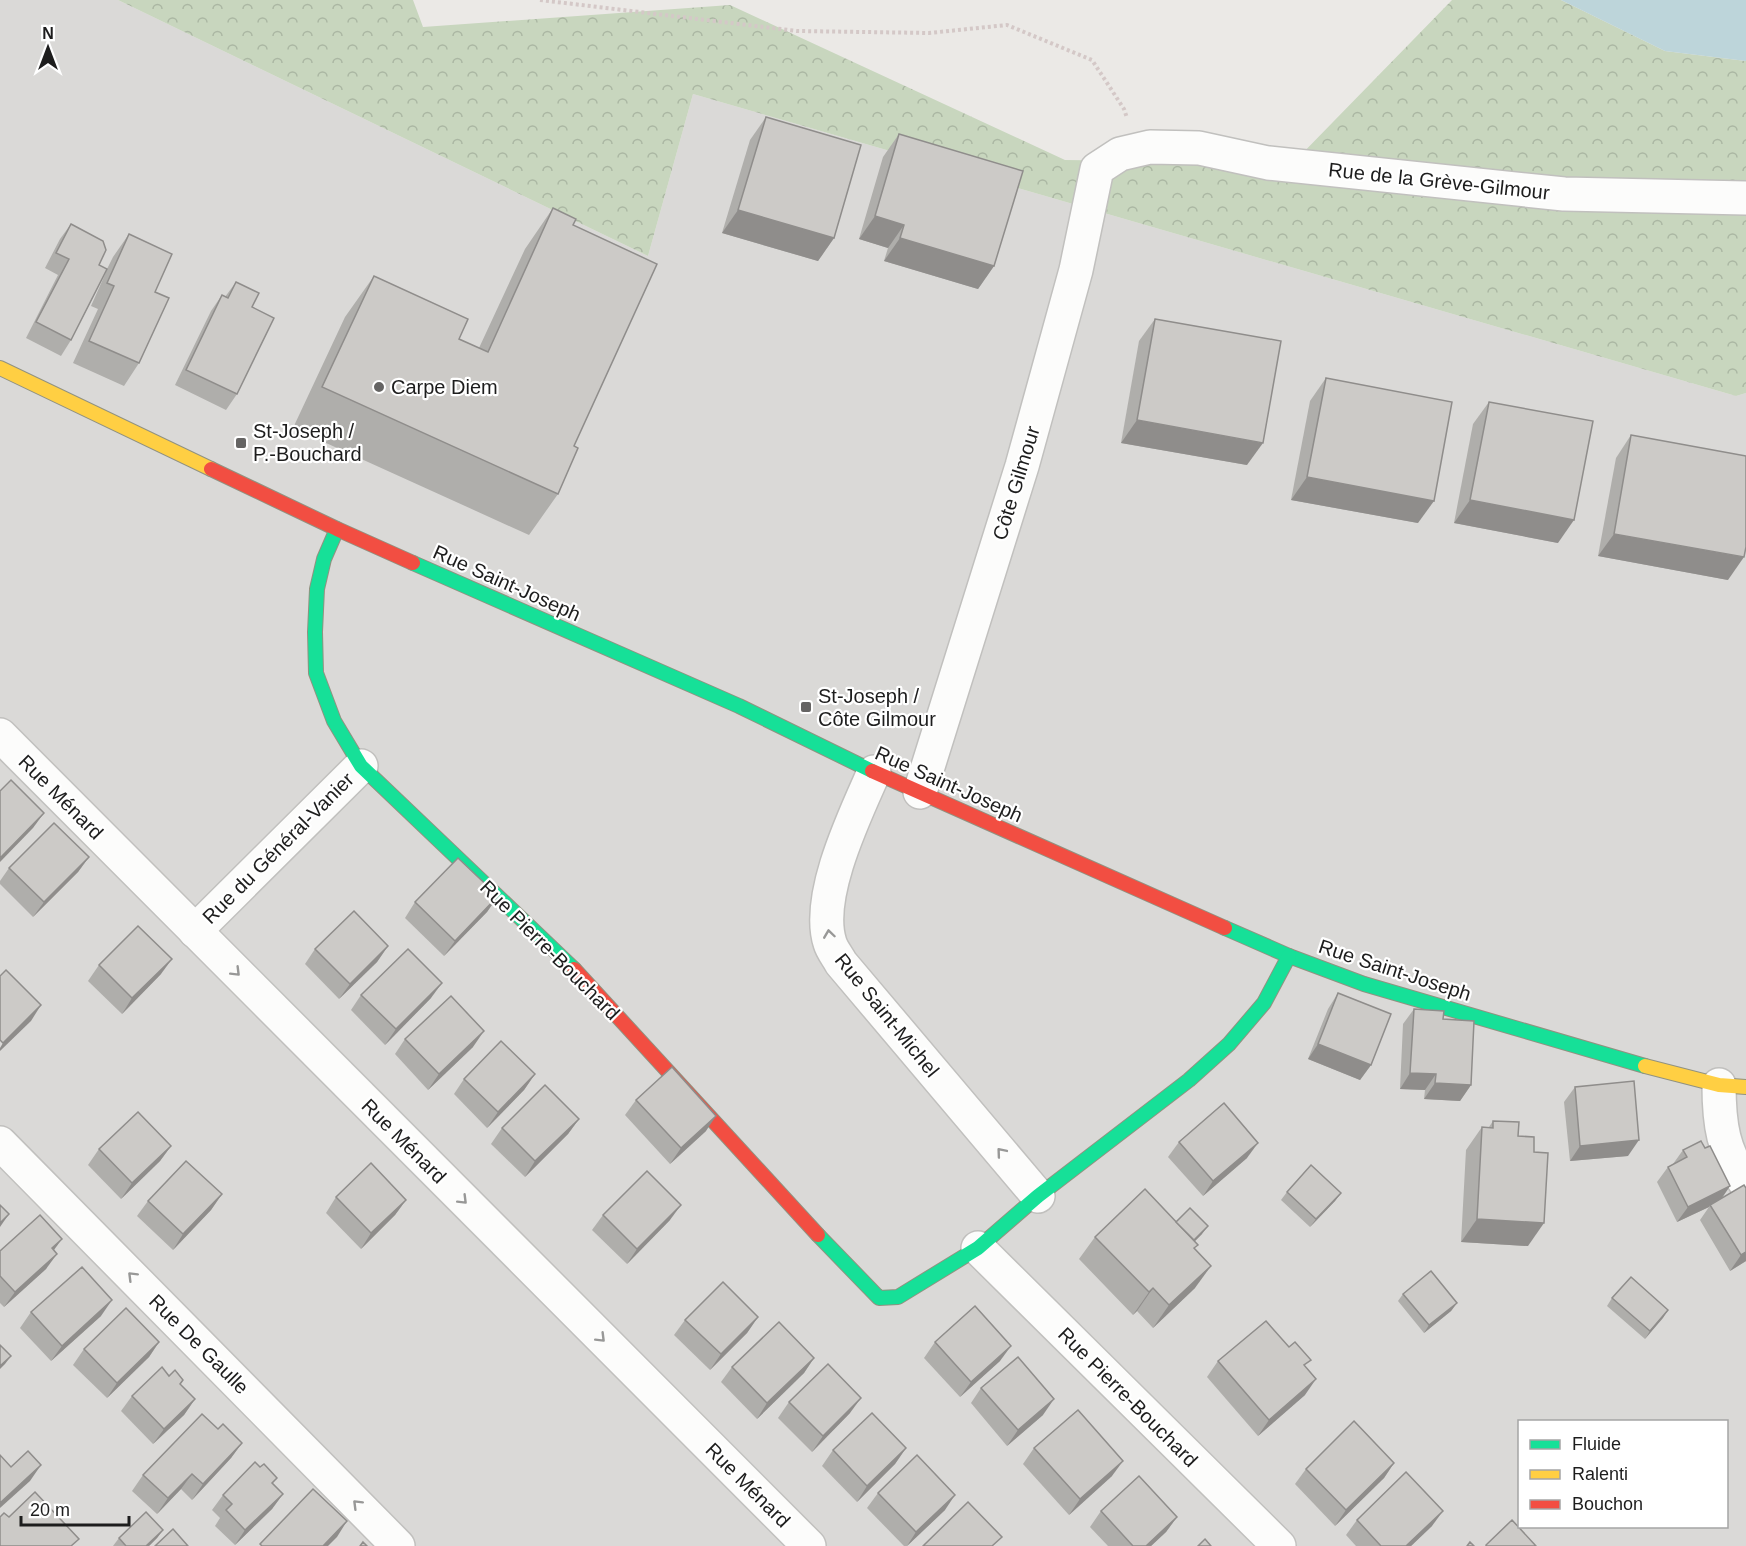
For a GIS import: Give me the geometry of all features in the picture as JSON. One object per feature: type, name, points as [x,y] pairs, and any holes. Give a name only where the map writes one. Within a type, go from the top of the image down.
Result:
[{"type":"street","name":"Rue de la Grève-Gilmour","points":[[1097,169],[1119,154],[1150,147],[1199,148],[1268,163],[1564,194],[1746,198]]},
{"type":"street","name":"Côte Gilmour","points":[[920,792],[1022,466],[1076,270],[1097,169]]},
{"type":"street","name":"Rue Saint-Joseph","points":[[0,368],[337,529],[739,706],[874,772],[1289,956],[1364,984],[1605,1056],[1733,1086]]},
{"type":"street","name":"Rue Pierre-Bouchard","points":[[337,529],[324,559],[317,589],[316,673],[334,721],[361,766],[578,973],[857,1277],[879,1298],[898,1297],[978,1248],[1279,1546]]},
{"type":"street","name":"Rue Ménard","points":[[0,735],[809,1546]]},
{"type":"street","name":"Rue du Général-Vanier","points":[[195,931],[361,766]]},
{"type":"street","name":"Rue Saint-Michel","points":[[874,772],[847,834],[830,890],[827,923],[830,944],[842,963],[1038,1196]]},
{"type":"street","points":[[978,1248],[1038,1196],[1189,1080],[1229,1044],[1263,1003],[1289,956]]},
{"type":"street","points":[[1733,1086],[1719,1108],[1722,1132],[1733,1165],[1746,1184]]},
{"type":"street","name":"Rue De Gaulle","points":[[0,1143],[398,1546]]},
{"type":"path","points":[[540,0],[797,31],[929,33],[1007,25],[1092,60],[1124,109],[1135,151]]},
{"type":"shaded area","points":[[0,0],[118,0],[648,256],[693,94],[1736,396],[1746,393],[1746,1546],[0,1546]]},
{"type":"green space","points":[[118,0],[413,0],[423,27],[730,5],[1065,160],[1293,163],[1452,0],[1561,0],[1665,51],[1746,61],[1746,393],[1736,396],[693,94],[648,256]]},
{"type":"water","points":[[1561,0],[1746,0],[1746,61],[1665,51]]},
{"type":"building","points":[[766,117],[861,145],[834,238],[738,210]]},
{"type":"building","points":[[899,134],[1023,171],[994,266],[900,238],[904,225],[875,216]]},
{"type":"building","name":"Carpe Diem","points":[[553,208],[576,219],[573,225],[657,264],[574,446],[578,448],[558,494],[322,387],[374,276],[468,319],[459,339],[488,352]]},
{"type":"building","points":[[71,224],[103,241],[106,250],[99,265],[107,269],[71,340],[36,322],[69,259],[56,253]]},
{"type":"building","points":[[129,234],[172,254],[155,292],[169,298],[139,363],[89,341],[114,286],[107,283]]},
{"type":"building","points":[[236,282],[259,293],[252,307],[274,318],[237,394],[186,370],[222,295],[228,298]]},
{"type":"building","points":[[1155,319],[1281,341],[1263,443],[1137,420]]},
{"type":"building","points":[[1326,378],[1452,402],[1434,501],[1307,477]]},
{"type":"building","points":[[1489,402],[1593,421],[1574,520],[1470,500]]},
{"type":"building","points":[[1631,435],[1746,456],[1746,547],[1744,557],[1614,534]]},
{"type":"building","points":[[11,780],[44,813],[0,858],[0,791]]},
{"type":"building","points":[[54,823],[89,857],[44,902],[9,868]]},
{"type":"building","points":[[458,858],[498,896],[455,941],[415,902]]},
{"type":"building","points":[[354,911],[388,946],[350,984],[315,949]]},
{"type":"building","points":[[138,926],[172,959],[132,998],[99,965]]},
{"type":"building","points":[[408,949],[442,983],[396,1029],[361,995]]},
{"type":"building","points":[[6,970],[41,1005],[3,1043],[0,1040],[0,976]]},
{"type":"building","points":[[1338,993],[1391,1014],[1371,1065],[1318,1044]]},
{"type":"building","points":[[451,996],[484,1031],[439,1074],[405,1039]]},
{"type":"building","points":[[1414,1009],[1444,1011],[1443,1019],[1474,1021],[1471,1085],[1435,1083],[1436,1074],[1410,1073]]},
{"type":"building","points":[[501,1041],[535,1074],[498,1112],[464,1079]]},
{"type":"building","points":[[672,1067],[716,1116],[681,1148],[636,1100]]},
{"type":"building","points":[[1634,1081],[1639,1140],[1580,1146],[1575,1087]]},
{"type":"building","points":[[545,1085],[579,1119],[535,1161],[502,1128]]},
{"type":"building","points":[[1224,1103],[1258,1143],[1213,1181],[1179,1142]]},
{"type":"building","points":[[138,1112],[171,1146],[132,1183],[99,1149]]},
{"type":"building","points":[[1493,1121],[1519,1122],[1518,1136],[1534,1137],[1534,1152],[1548,1153],[1544,1223],[1477,1219],[1482,1127],[1493,1128]]},
{"type":"building","points":[[1701,1141],[1705,1148],[1710,1146],[1730,1186],[1688,1207],[1668,1167],[1687,1157],[1683,1150]]},
{"type":"building","points":[[186,1161],[222,1194],[183,1234],[148,1201]]},
{"type":"building","points":[[371,1163],[406,1200],[371,1233],[336,1197]]},
{"type":"building","points":[[1311,1165],[1341,1193],[1316,1219],[1287,1192]]},
{"type":"building","points":[[647,1171],[681,1205],[637,1249],[603,1215]]},
{"type":"building","points":[[1744,1185],[1746,1188],[1746,1252],[1741,1255],[1710,1205]]},
{"type":"building","points":[[1145,1189],[1198,1245],[1194,1248],[1211,1266],[1169,1305],[1153,1288],[1149,1292],[1095,1237]]},
{"type":"building","points":[[0,1205],[9,1214],[0,1223]]},
{"type":"building","points":[[1190,1208],[1208,1226],[1194,1240],[1176,1222]]},
{"type":"building","points":[[40,1215],[62,1239],[52,1248],[57,1254],[15,1292],[0,1276],[0,1251]]},
{"type":"building","points":[[82,1267],[112,1300],[62,1346],[31,1312]]},
{"type":"building","points":[[1431,1271],[1457,1303],[1429,1325],[1403,1294]]},
{"type":"building","points":[[1631,1277],[1668,1310],[1650,1331],[1612,1298]]},
{"type":"building","points":[[723,1282],[758,1317],[721,1354],[685,1320]]},
{"type":"building","points":[[975,1306],[1011,1346],[971,1382],[935,1342]]},
{"type":"building","points":[[126,1308],[159,1342],[117,1383],[84,1349]]},
{"type":"building","points":[[1266,1321],[1289,1347],[1295,1342],[1311,1360],[1304,1365],[1316,1379],[1269,1420],[1218,1361]]},
{"type":"building","points":[[779,1322],[814,1358],[767,1403],[732,1367]]},
{"type":"building","points":[[0,1345],[11,1356],[0,1366]]},
{"type":"building","points":[[1018,1357],[1054,1399],[1018,1430],[981,1388]]},
{"type":"building","points":[[828,1364],[861,1398],[823,1436],[789,1402]]},
{"type":"building","points":[[162,1367],[169,1376],[175,1370],[183,1380],[180,1384],[195,1399],[164,1429],[132,1396]]},
{"type":"building","points":[[1078,1410],[1123,1461],[1080,1499],[1034,1448]]},
{"type":"building","points":[[872,1413],[906,1448],[867,1486],[833,1450]]},
{"type":"building","points":[[202,1414],[218,1429],[223,1424],[242,1443],[203,1484],[192,1474],[168,1498],[143,1475]]},
{"type":"building","points":[[1354,1421],[1394,1463],[1346,1510],[1306,1469]]},
{"type":"building","points":[[28,1451],[41,1465],[0,1503],[0,1455],[11,1467]]},
{"type":"building","points":[[917,1455],[955,1495],[916,1532],[878,1493]]},
{"type":"building","points":[[255,1462],[260,1467],[264,1464],[277,1478],[272,1483],[283,1494],[245,1530],[226,1510],[232,1504],[223,1495]]},
{"type":"building","points":[[1406,1472],[1443,1511],[1406,1546],[1381,1546],[1357,1520]]},
{"type":"building","points":[[1139,1476],[1177,1517],[1146,1546],[1133,1546],[1101,1511]]},
{"type":"building","points":[[313,1489],[347,1521],[323,1546],[262,1546],[260,1544]]},
{"type":"building","points":[[35,1492],[79,1539],[71,1546],[0,1546],[0,1517],[4,1513],[9,1517]]},
{"type":"building","points":[[968,1502],[1002,1537],[992,1546],[923,1546]]},
{"type":"building","points":[[146,1512],[163,1530],[146,1546],[126,1546],[119,1538]]},
{"type":"building","points":[[1512,1520],[1536,1546],[1486,1546]]},
{"type":"building","points":[[173,1529],[188,1546],[155,1546]]},
{"type":"building","points":[[1205,1539],[1211,1546],[1198,1546]]},
{"type":"traffic: fast","points":[[337,529],[324,559],[317,589],[315,632],[316,673],[334,721],[361,766],[574,969]]},
{"type":"traffic: fast","points":[[413,563],[739,706],[872,771]]},
{"type":"traffic: fast","points":[[1225,928],[1289,956],[1364,984],[1645,1066]]},
{"type":"traffic: fast","points":[[818,1235],[879,1298],[898,1297],[978,1248],[1038,1196],[1189,1080],[1229,1044],[1264,1003],[1289,956]]},
{"type":"traffic: slow","points":[[0,368],[211,469]]},
{"type":"traffic: slow","points":[[1645,1066],[1719,1085],[1746,1087]]},
{"type":"traffic: jam","points":[[211,469],[413,563]]},
{"type":"traffic: jam","points":[[872,771],[1225,928]]},
{"type":"traffic: jam","points":[[574,969],[818,1235]]},
{"type":"place","name":"Carpe Diem","points":[[379,387]]},
{"type":"place","name":"St-Joseph / P.-Bouchard","points":[[241,443]]},
{"type":"place","name":"St-Joseph / Côte Gilmour","points":[[806,707]]}]
